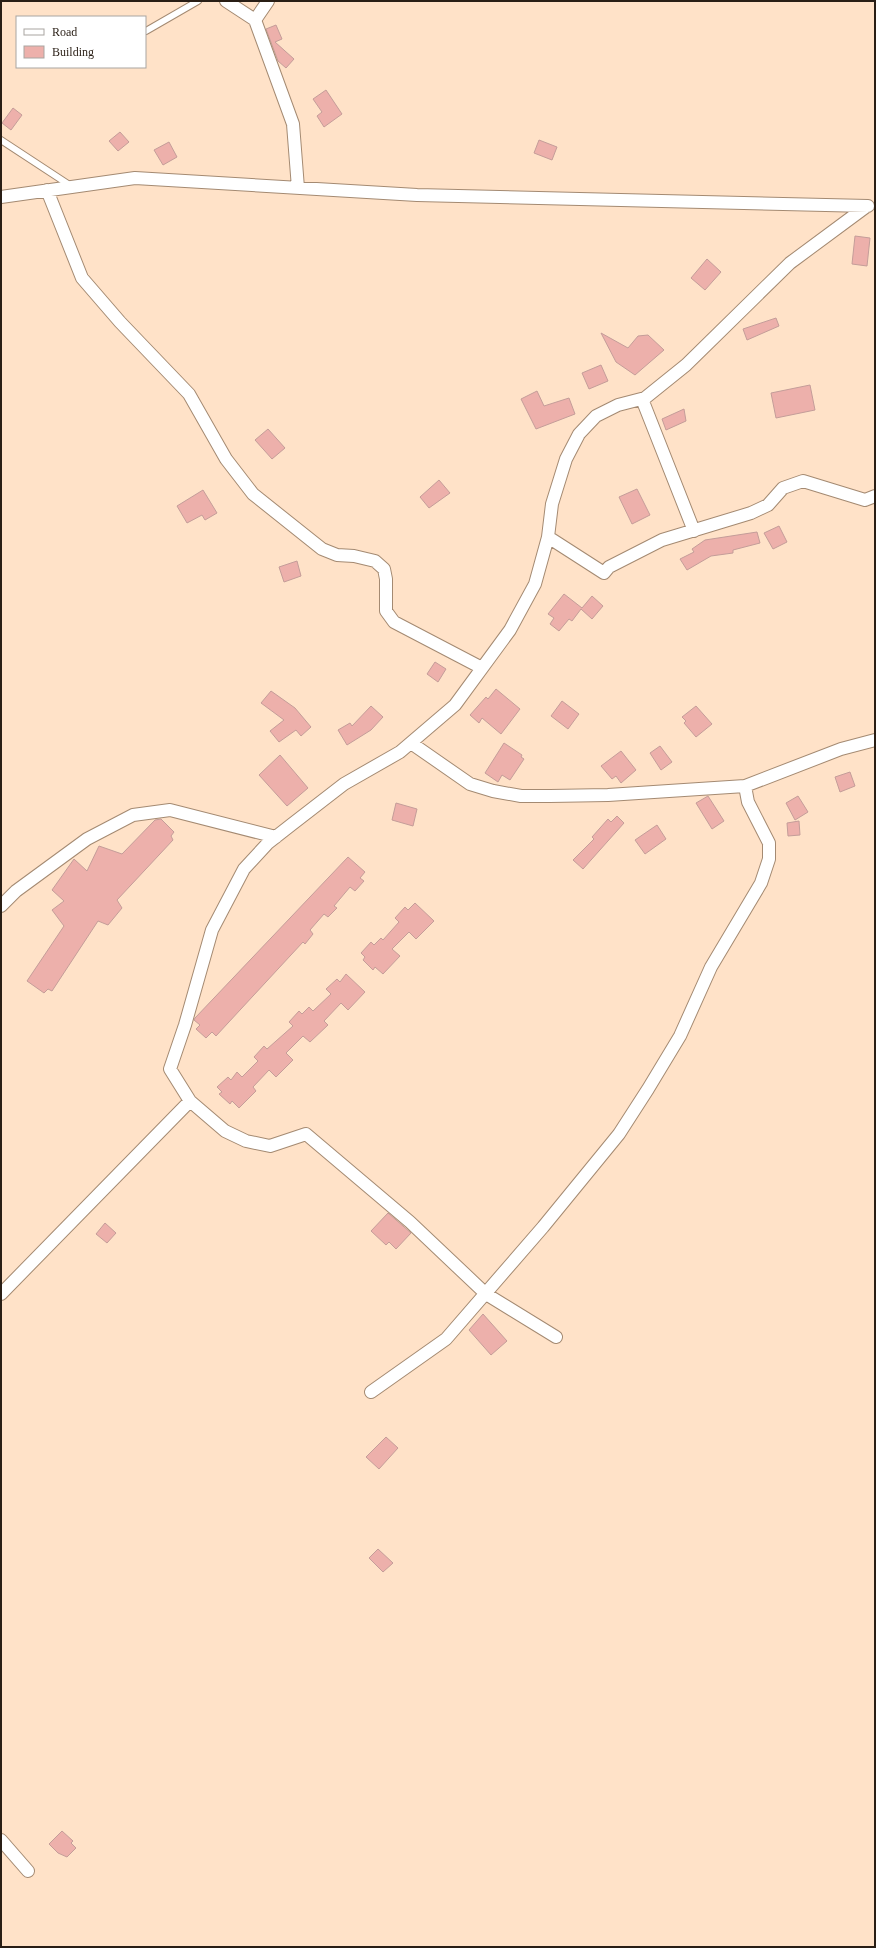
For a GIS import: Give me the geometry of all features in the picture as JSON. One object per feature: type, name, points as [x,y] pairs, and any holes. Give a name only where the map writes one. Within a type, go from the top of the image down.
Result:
[{"type":"street","points":[[226,1],[255,20],[292,124],[298,188]]},
{"type":"street","points":[[255,20],[268,1]]},
{"type":"street","points":[[1,196],[135,178],[417,195],[871,206]]},
{"type":"street","points":[[47,190],[82,278],[120,322],[189,394],[226,459],[253,494],[322,549],[337,554],[376,561],[384,569],[386,580],[386,611],[394,622],[482,668]]},
{"type":"street","points":[[556,1336],[486,1294],[410,1222],[306,1134],[270,1146],[246,1141],[225,1130],[190,1101],[186,1097],[170,1069],[185,1024],[212,930],[244,869],[276,837],[344,784],[400,752],[454,705],[510,630],[535,584],[548,537],[552,504],[566,460],[579,434],[596,416],[618,405],[642,399],[686,365],[790,263],[871,206]]},
{"type":"street","points":[[642,399],[694,531]]},
{"type":"street","points":[[548,537],[604,572],[609,567],[662,540],[751,513],[768,505],[783,488],[803,481],[865,500],[875,496]]},
{"type":"street","points":[[411,743],[470,784],[493,791],[521,796],[608,795],[745,786],[841,749],[875,740]]},
{"type":"street","points":[[372,1392],[446,1339],[486,1294],[619,1134],[680,1036],[711,967],[761,883],[769,859],[769,843],[748,802],[745,786]]},
{"type":"street","points":[[1,906],[16,891],[87,839],[133,816],[170,810],[276,837]]},
{"type":"street","points":[[1,1294],[190,1101]]},
{"type":"street","points":[[1,1840],[28,1871]]},
{"type":"lane","points":[[146,31],[198,1]]},
{"type":"lane","points":[[1,140],[72,187]]},
{"type":"building","points":[[276,25],[282,39],[275,42],[294,59],[286,68],[278,61],[266,29]]},
{"type":"building","points":[[326,90],[342,114],[324,127],[317,116],[322,112],[313,99]]},
{"type":"building","points":[[13,108],[22,115],[11,130],[2,123]]},
{"type":"building","points":[[120,132],[129,142],[118,151],[109,141]]},
{"type":"building","points":[[539,140],[557,147],[552,160],[534,153]]},
{"type":"building","points":[[169,142],[177,157],[163,165],[154,150]]},
{"type":"building","points":[[855,236],[870,238],[867,266],[852,264]]},
{"type":"building","points":[[707,259],[721,272],[705,290],[691,278]]},
{"type":"building","points":[[776,318],[779,326],[747,340],[743,329]]},
{"type":"building","points":[[601,333],[628,348],[638,336],[648,335],[664,350],[635,375],[616,362]]},
{"type":"building","points":[[601,365],[608,381],[589,389],[582,373]]},
{"type":"building","points":[[810,385],[815,410],[776,418],[771,393]]},
{"type":"building","points":[[537,391],[544,406],[569,398],[575,414],[536,429],[521,399]]},
{"type":"building","points":[[684,409],[686,421],[666,430],[662,419]]},
{"type":"building","points":[[268,429],[285,448],[272,459],[255,440]]},
{"type":"building","points":[[439,480],[450,493],[429,508],[420,497]]},
{"type":"building","points":[[637,489],[650,515],[632,524],[619,497]]},
{"type":"building","points":[[203,490],[217,513],[205,520],[202,515],[187,523],[177,506]]},
{"type":"building","points":[[779,526],[787,542],[773,549],[764,533]]},
{"type":"building","points":[[757,532],[760,543],[733,550],[733,553],[711,556],[687,570],[680,559],[694,552],[692,549],[705,540]]},
{"type":"building","points":[[297,561],[301,576],[284,582],[279,567]]},
{"type":"building","points":[[564,594],[582,608],[592,596],[603,606],[592,619],[581,609],[572,621],[569,619],[559,631],[550,624],[554,618],[548,614]]},
{"type":"building","points":[[435,662],[446,669],[438,682],[427,674]]},
{"type":"building","points":[[496,689],[520,709],[501,734],[482,718],[479,723],[470,715],[486,697],[488,699]]},
{"type":"building","points":[[271,691],[295,708],[311,727],[301,736],[296,730],[279,742],[270,731],[284,720],[261,703]]},
{"type":"building","points":[[562,701],[579,714],[568,729],[551,716]]},
{"type":"building","points":[[371,706],[383,717],[371,730],[347,745],[338,730],[350,723],[352,726]]},
{"type":"building","points":[[696,706],[712,724],[696,737],[684,723],[686,721],[682,717]]},
{"type":"building","points":[[504,743],[522,755],[521,757],[524,759],[510,780],[502,775],[498,782],[485,773]]},
{"type":"building","points":[[660,746],[672,762],[661,770],[650,753]]},
{"type":"building","points":[[621,751],[636,770],[621,783],[616,776],[612,779],[601,766]]},
{"type":"building","points":[[280,755],[308,788],[287,806],[259,775]]},
{"type":"building","points":[[850,772],[855,786],[840,792],[835,777]]},
{"type":"building","points":[[708,796],[724,821],[712,829],[696,803]]},
{"type":"building","points":[[798,796],[808,812],[795,820],[786,803]]},
{"type":"building","points":[[396,803],[417,809],[413,826],[392,820]]},
{"type":"building","points":[[617,816],[624,823],[583,869],[573,860],[594,839],[592,837],[608,819],[611,822]]},
{"type":"building","points":[[161,819],[174,832],[171,836],[173,840],[117,900],[122,908],[108,925],[98,921],[52,991],[48,989],[44,993],[27,981],[64,926],[52,910],[64,901],[52,890],[74,859],[87,871],[99,846],[122,854],[155,820]]},
{"type":"building","points":[[799,821],[800,835],[788,836],[787,823]]},
{"type":"building","points":[[657,825],[666,839],[645,854],[635,840]]},
{"type":"building","points":[[348,857],[365,872],[360,878],[364,881],[355,891],[350,887],[334,906],[337,908],[328,917],[324,914],[310,930],[313,934],[305,944],[303,942],[216,1036],[212,1032],[206,1038],[196,1029],[200,1025],[194,1020],[195,1018]]},
{"type":"building","points":[[415,903],[434,921],[416,939],[409,932],[392,949],[400,956],[383,974],[375,967],[373,970],[363,960],[365,957],[361,953],[371,942],[374,945],[381,938],[383,940],[399,922],[395,918],[405,907],[408,910]]},
{"type":"building","points":[[346,974],[365,992],[348,1010],[341,1003],[324,1021],[328,1025],[310,1042],[303,1036],[286,1053],[293,1060],[276,1077],[269,1070],[253,1087],[256,1091],[239,1108],[232,1101],[230,1104],[219,1094],[222,1092],[217,1087],[228,1077],[231,1080],[237,1072],[242,1077],[258,1061],[254,1057],[264,1046],[267,1049],[293,1026],[289,1022],[299,1011],[302,1014],[309,1007],[313,1011],[331,994],[326,989],[337,979],[340,982]]},
{"type":"building","points":[[388,1213],[411,1233],[396,1249],[389,1242],[386,1245],[371,1231]]},
{"type":"building","points":[[105,1223],[116,1233],[107,1243],[96,1234]]},
{"type":"building","points":[[483,1314],[507,1341],[491,1355],[469,1330]]},
{"type":"building","points":[[386,1437],[398,1448],[379,1469],[366,1457]]},
{"type":"building","points":[[378,1549],[393,1563],[383,1572],[369,1558]]},
{"type":"building","points":[[62,1831],[73,1841],[71,1843],[76,1848],[67,1857],[58,1853],[49,1844]]}]
